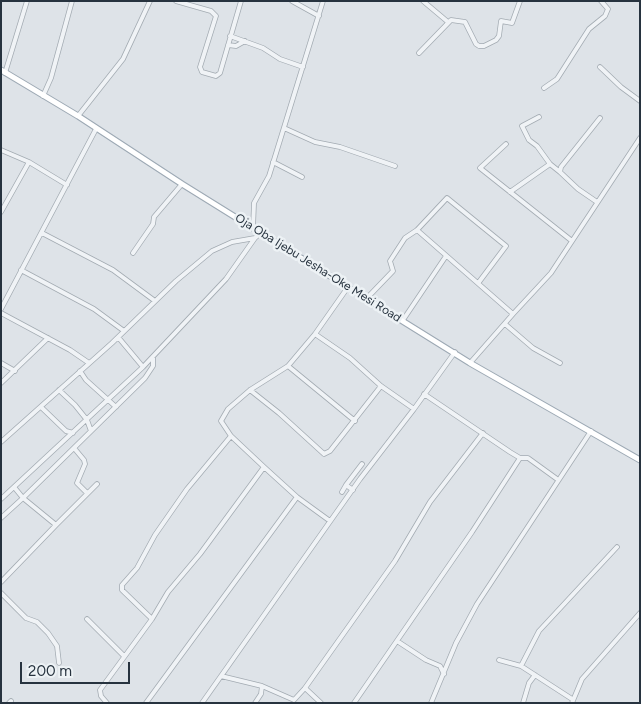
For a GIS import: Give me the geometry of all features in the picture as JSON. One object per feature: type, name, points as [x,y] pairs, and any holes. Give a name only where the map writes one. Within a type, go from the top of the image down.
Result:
[{"type":"main road","name":"Oja Oba Ijebu Jesha-Oke Mesi Road","points":[[3,71],[78,116],[261,234],[470,363],[640,460]]},
{"type":"street","points":[[3,71],[27,1]]},
{"type":"street","points":[[43,96],[51,78],[72,1]]},
{"type":"street","points":[[78,116],[124,59],[150,1]]},
{"type":"street","points":[[176,1],[197,3],[216,16],[200,67],[202,72],[214,76],[220,73],[241,1]]},
{"type":"street","points":[[292,1],[319,16]]},
{"type":"street","points":[[253,228],[254,204],[267,181],[323,1]]},
{"type":"street","points":[[423,1],[448,22]]},
{"type":"street","points":[[419,53],[448,22],[455,20],[464,22],[479,46],[484,46],[496,40],[499,36],[501,20],[512,23],[520,1]]},
{"type":"street","points":[[544,88],[557,79],[589,29],[605,16],[608,9],[601,1]]},
{"type":"street","points":[[230,36],[263,48],[280,59],[303,67]]},
{"type":"street","points":[[228,45],[236,46],[246,41]]},
{"type":"street","points":[[600,67],[621,87],[640,101]]},
{"type":"street","points":[[539,117],[522,126],[529,140],[537,146],[550,164],[578,189],[597,202]]},
{"type":"street","points":[[560,172],[561,167],[600,118]]},
{"type":"street","points":[[284,128],[315,142],[340,147],[395,166]]},
{"type":"street","points":[[1,309],[96,129]]},
{"type":"street","points":[[470,363],[551,273],[640,138]]},
{"type":"street","points":[[506,144],[480,168],[572,241]]},
{"type":"street","points":[[1,150],[29,162],[67,185]]},
{"type":"street","points":[[1,212],[3,204],[29,162]]},
{"type":"street","points":[[273,162],[302,177]]},
{"type":"street","points":[[510,192],[550,164]]},
{"type":"street","points":[[133,252],[153,224],[154,217],[182,184]]},
{"type":"street","points":[[367,298],[393,271],[390,261],[405,238],[417,230],[447,198],[506,246],[479,282]]},
{"type":"street","points":[[417,230],[514,314]]},
{"type":"street","points":[[42,233],[113,270],[155,300]]},
{"type":"street","points":[[1,499],[153,358],[226,279],[255,238],[261,234]]},
{"type":"street","points":[[1,442],[118,337],[176,280],[212,251],[232,242],[255,238]]},
{"type":"street","points":[[403,320],[446,256]]},
{"type":"street","points":[[22,270],[87,304],[124,331]]},
{"type":"street","points":[[330,521],[297,497],[231,436],[222,424],[222,417],[250,390],[288,366],[315,334],[348,287]]},
{"type":"street","points":[[1,313],[89,363]]},
{"type":"street","points":[[505,324],[532,348],[560,363]]},
{"type":"street","points":[[315,334],[350,358],[380,386],[414,410]]},
{"type":"street","points":[[118,337],[143,368]]},
{"type":"street","points":[[1,383],[48,338]]},
{"type":"street","points":[[202,703],[330,521],[414,410],[455,352]]},
{"type":"street","points":[[1,518],[149,373],[153,366],[153,358]]},
{"type":"street","points":[[1,363],[15,370]]},
{"type":"street","points":[[288,366],[354,421]]},
{"type":"street","points":[[80,371],[86,380],[116,407]]},
{"type":"street","points":[[250,390],[279,413],[324,454],[330,451],[380,386]]},
{"type":"street","points":[[59,390],[87,420],[91,431]]},
{"type":"street","points":[[424,394],[520,458],[528,458],[557,479]]},
{"type":"street","points":[[41,407],[66,431],[73,433]]},
{"type":"street","points":[[431,703],[456,643],[477,604],[510,552],[532,522],[557,479],[591,431]]},
{"type":"street","points":[[222,676],[262,686],[294,700],[305,688],[395,561],[430,502],[483,433]]},
{"type":"street","points":[[152,619],[122,590],[122,585],[137,568],[155,536],[186,489],[231,436]]},
{"type":"street","points":[[74,448],[84,460],[84,467],[77,483],[87,493]]},
{"type":"street","points":[[354,703],[472,532],[520,458]]},
{"type":"street","points":[[342,492],[362,464]]},
{"type":"street","points":[[107,703],[101,696],[100,690],[152,619],[168,592],[200,554],[264,467]]},
{"type":"street","points":[[1,582],[97,484]]},
{"type":"street","points":[[346,485],[353,490]]},
{"type":"street","points":[[14,487],[23,498],[56,525]]},
{"type":"street","points":[[146,703],[297,497]]},
{"type":"street","points":[[521,666],[539,631],[617,547]]},
{"type":"street","points":[[1,593],[26,618],[37,622],[48,633],[58,646],[60,663]]},
{"type":"street","points":[[499,660],[521,666],[572,701],[582,679],[640,613]]},
{"type":"street","points":[[88,618],[124,656]]},
{"type":"street","points":[[397,641],[409,650],[440,666],[444,674]]},
{"type":"street","points":[[523,703],[529,683],[534,675]]},
{"type":"street","points":[[255,703],[261,694],[262,686]]},
{"type":"street","points":[[305,688],[321,703]]}]
